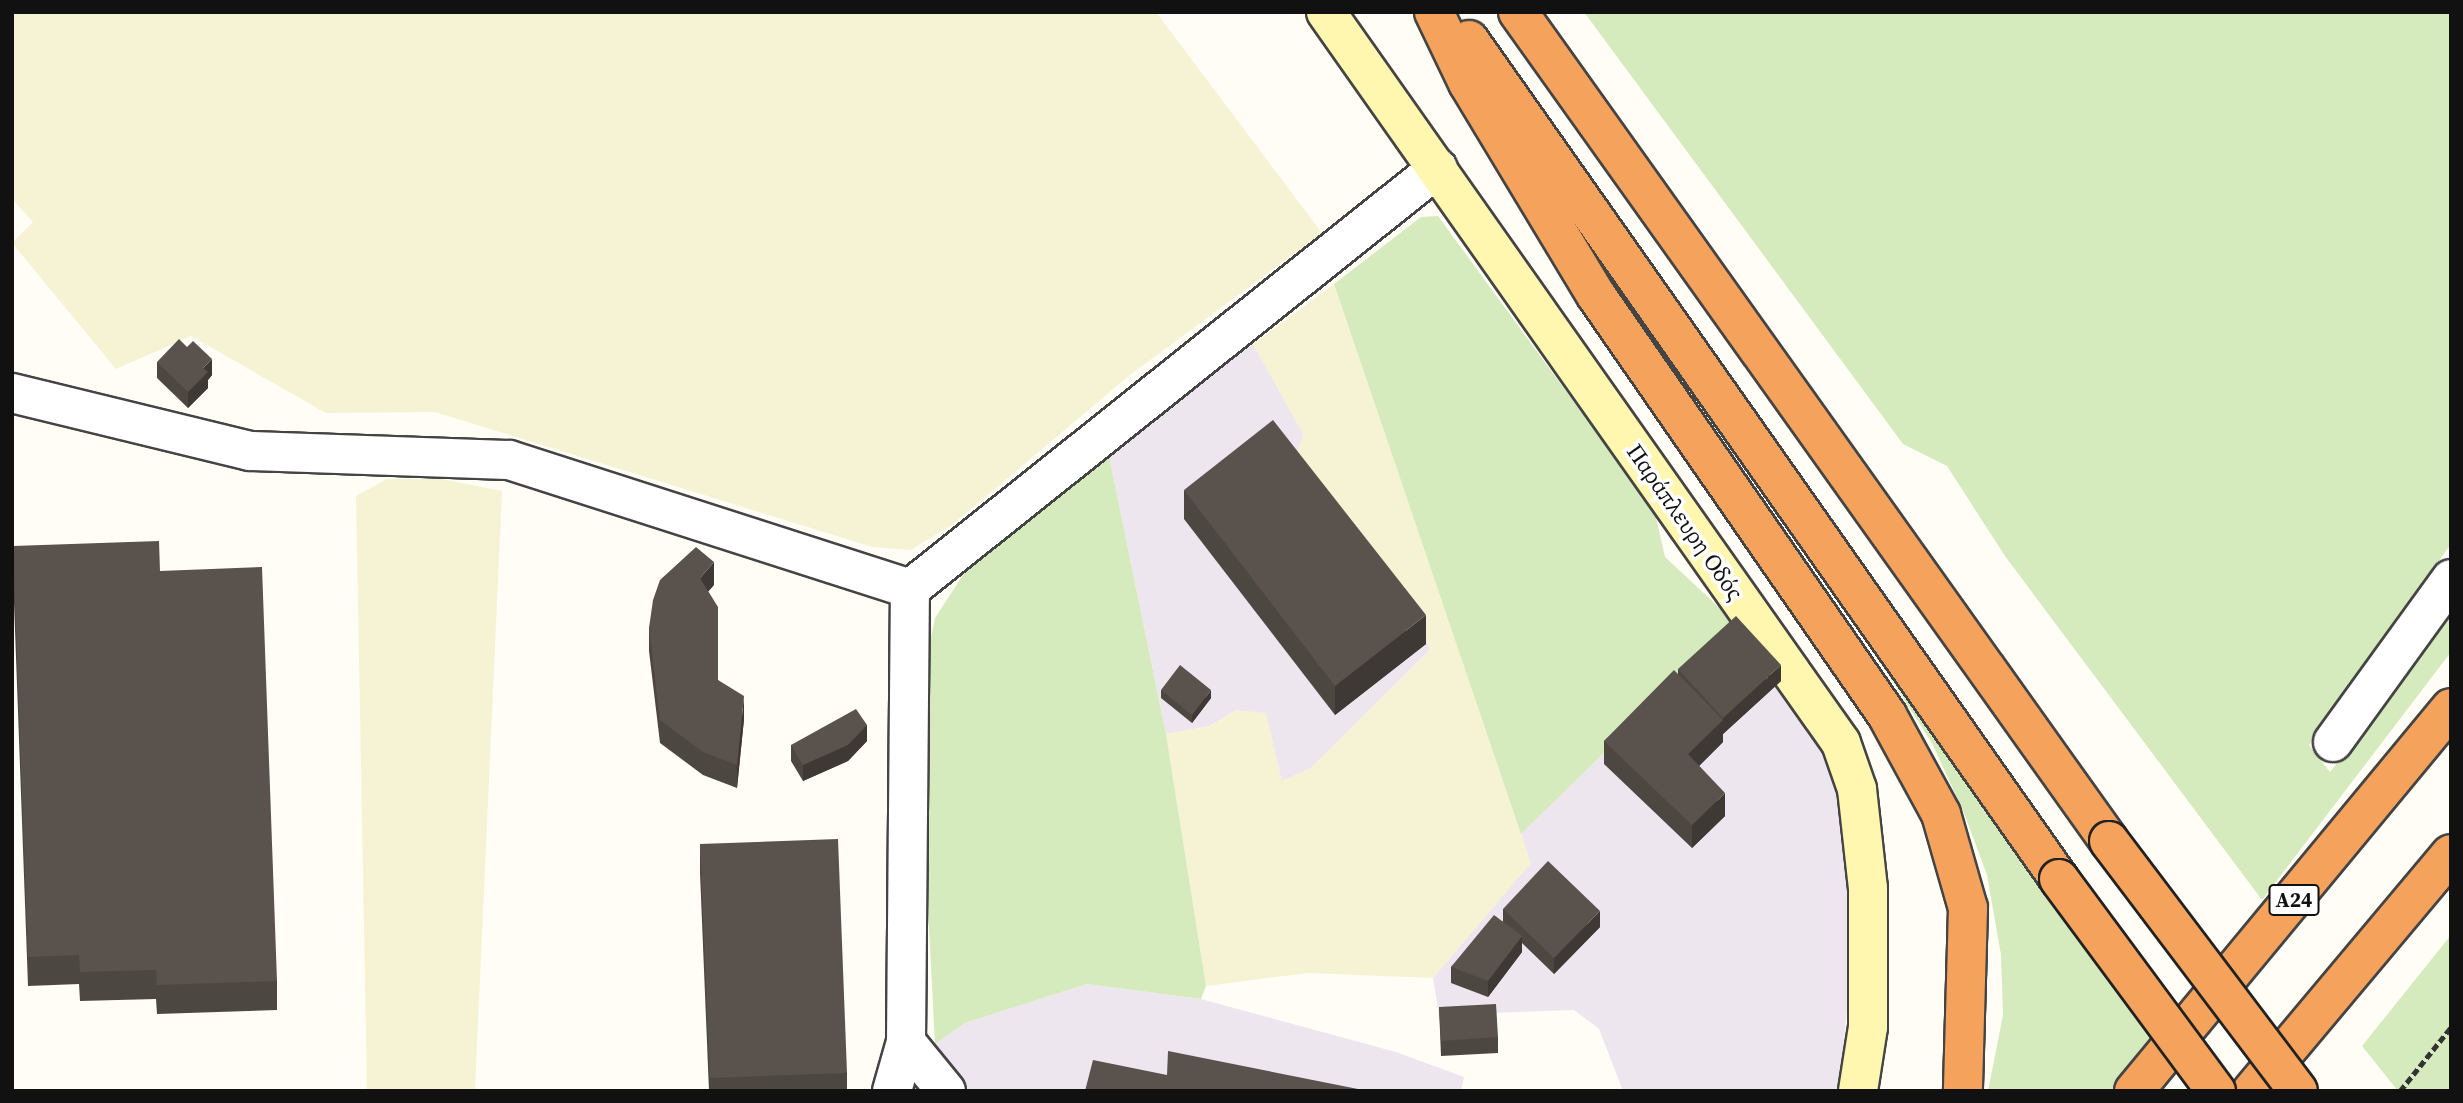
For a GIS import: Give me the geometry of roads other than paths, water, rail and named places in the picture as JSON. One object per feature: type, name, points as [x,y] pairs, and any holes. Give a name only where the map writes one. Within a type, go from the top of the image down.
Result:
[{"type":"highway","points":[[1434,12],[1468,83],[1596,295],[1887,715],[1941,814],[1968,908],[1963,1091]]},
{"type":"highway","points":[[1450,12],[2059,879],[2216,1091]]},
{"type":"highway","points":[[1518,12],[2109,841],[2298,1091]]},
{"type":"highway","name":"Α24","points":[[2134,1091],[2451,708]]},
{"type":"highway","points":[[2252,1091],[2451,854]]},
{"type":"street","name":"Παράπλευρη Οδός","points":[[1326,12],[1841,743],[1857,789],[1868,888],[1868,1027],[1858,1091]]},
{"type":"street","points":[[910,589],[1438,168]]},
{"type":"street","points":[[12,393],[250,451],[509,460],[910,589]]},
{"type":"street","points":[[2333,742],[2451,579]]},
{"type":"street","points":[[892,1091],[906,1042],[910,589]]},
{"type":"street","points":[[906,1042],[946,1091]]}]
